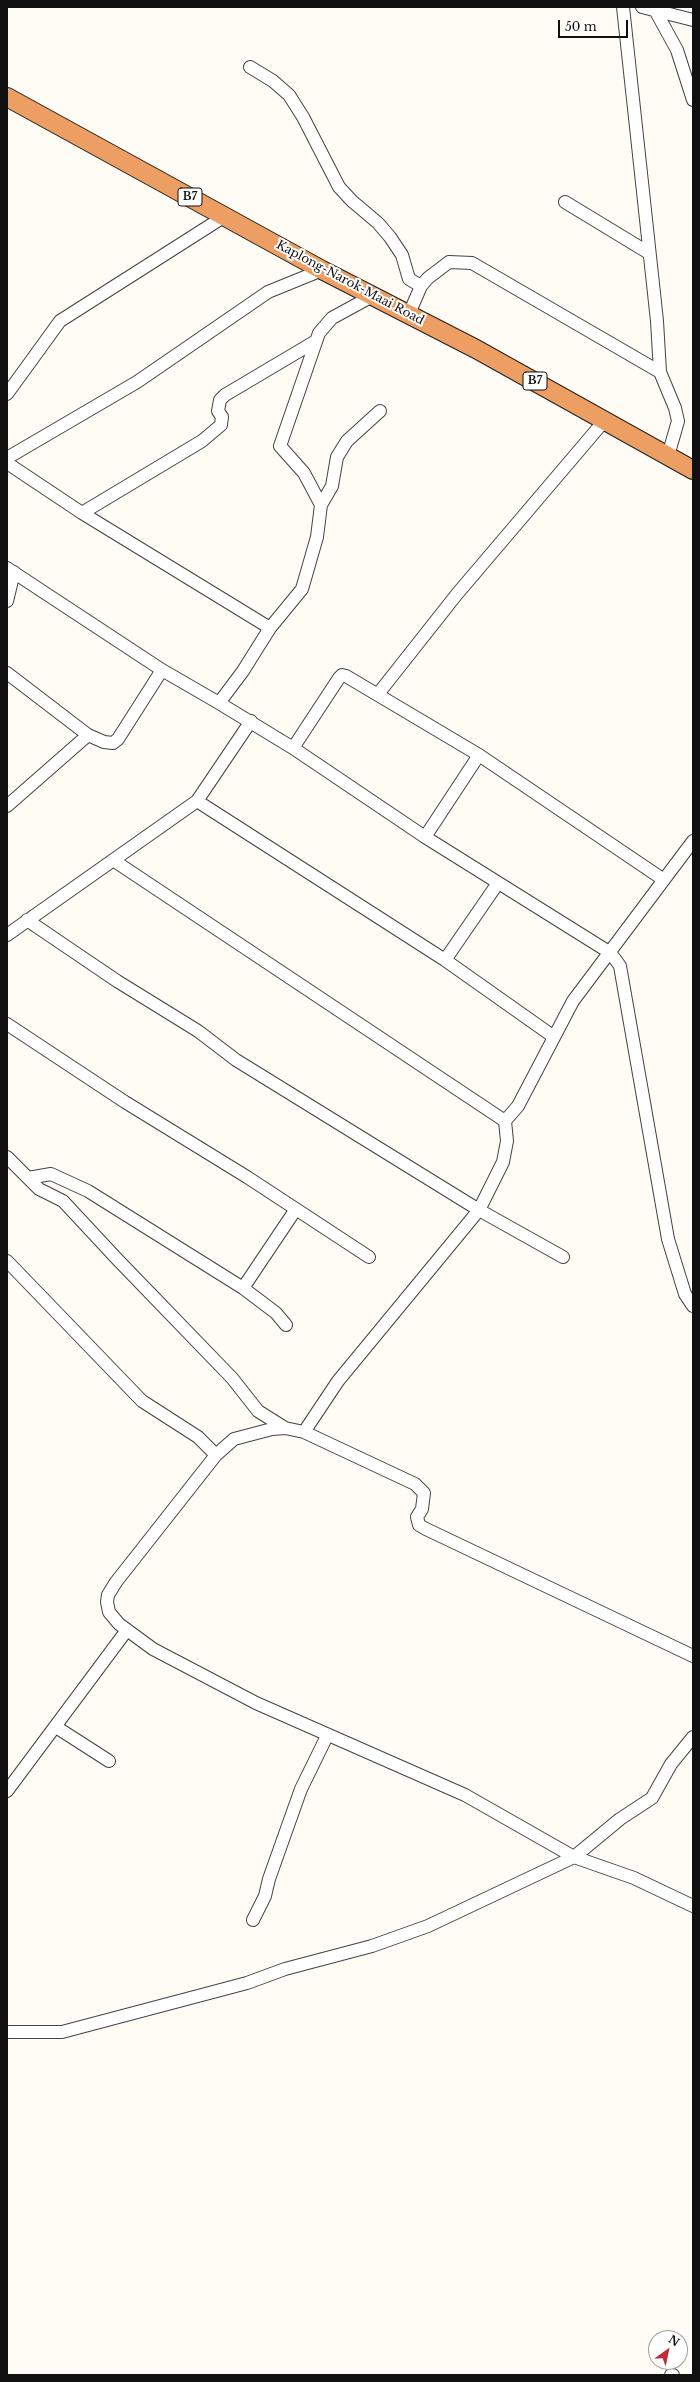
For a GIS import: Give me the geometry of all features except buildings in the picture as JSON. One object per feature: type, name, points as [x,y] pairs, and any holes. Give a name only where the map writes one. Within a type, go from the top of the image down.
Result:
[{"type":"highway","name":"Kaplong-Narok-Maai Road","points":[[7,97],[322,270],[374,295],[605,420],[693,470]]},
{"type":"street","points":[[623,7],[648,254],[657,321],[660,372],[675,408],[678,421],[668,456]]},
{"type":"street","points":[[642,7],[693,20]]},
{"type":"street","points":[[655,10],[677,50],[693,100]]},
{"type":"street","points":[[250,67],[273,81],[289,95],[303,117],[340,187],[378,223],[390,237],[402,255],[409,279],[421,286]]},
{"type":"street","points":[[565,202],[648,254]]},
{"type":"street","points":[[7,394],[60,321],[225,216]]},
{"type":"street","points":[[409,314],[421,286],[428,278],[449,262],[472,263],[660,372]]},
{"type":"street","points":[[7,458],[137,382],[268,292],[322,270]]},
{"type":"street","points":[[321,505],[304,473],[280,446],[319,333],[332,318],[374,295]]},
{"type":"street","points":[[82,513],[202,441],[221,425],[222,417],[218,411],[220,400],[225,395],[316,342]]},
{"type":"street","points":[[219,703],[243,671],[270,628],[302,589],[317,538],[321,505],[332,486],[337,458],[347,440],[380,411]]},
{"type":"street","points":[[378,694],[457,594],[605,420]]},
{"type":"street","points":[[7,463],[82,513],[270,628]]},
{"type":"street","points":[[7,602],[11,570],[162,670],[251,721],[425,836],[609,952],[620,966],[668,1239],[685,1294],[693,1306]]},
{"type":"street","points":[[7,673],[88,735],[104,742],[112,743],[118,739],[162,670]]},
{"type":"street","points":[[293,748],[342,675],[378,694],[479,755],[664,880]]},
{"type":"street","points":[[7,935],[198,801],[251,721]]},
{"type":"street","points":[[7,806],[88,735]]},
{"type":"street","points":[[425,836],[479,755]]},
{"type":"street","points":[[198,801],[444,960],[554,1037]]},
{"type":"street","points":[[304,1432],[338,1381],[478,1210],[503,1162],[507,1141],[505,1121],[518,1106],[573,1001],[693,841]]},
{"type":"street","points":[[113,860],[505,1121]]},
{"type":"street","points":[[444,960],[498,882]]},
{"type":"street","points":[[27,920],[117,981],[198,1031],[236,1060],[478,1210],[563,1256]]},
{"type":"street","points":[[7,1024],[125,1102],[296,1209],[369,1257]]},
{"type":"street","points":[[7,1157],[39,1189],[63,1201],[116,1259],[232,1378],[258,1411],[285,1428]]},
{"type":"street","points":[[28,1178],[51,1174],[88,1191],[243,1288],[276,1313],[286,1326]]},
{"type":"street","points":[[243,1288],[296,1209]]},
{"type":"street","points":[[7,1261],[142,1401],[198,1437],[216,1454]]},
{"type":"street","points":[[693,1656],[426,1529],[419,1525],[417,1517],[422,1509],[424,1493],[415,1484],[304,1432],[285,1428],[272,1428],[234,1440],[216,1454],[108,1595],[109,1612],[119,1624],[153,1649],[256,1703],[271,1708],[327,1736],[465,1795],[574,1856],[634,1878],[693,1906]]},
{"type":"street","points":[[7,1791],[127,1630]]},
{"type":"street","points":[[56,1727],[109,1761]]},
{"type":"street","points":[[253,1920],[265,1896],[269,1879],[301,1789],[327,1736]]},
{"type":"street","points":[[7,2032],[62,2032],[247,1983],[285,1969],[372,1946],[428,1926],[574,1856],[620,1819],[652,1798],[671,1764],[693,1737]]}]
